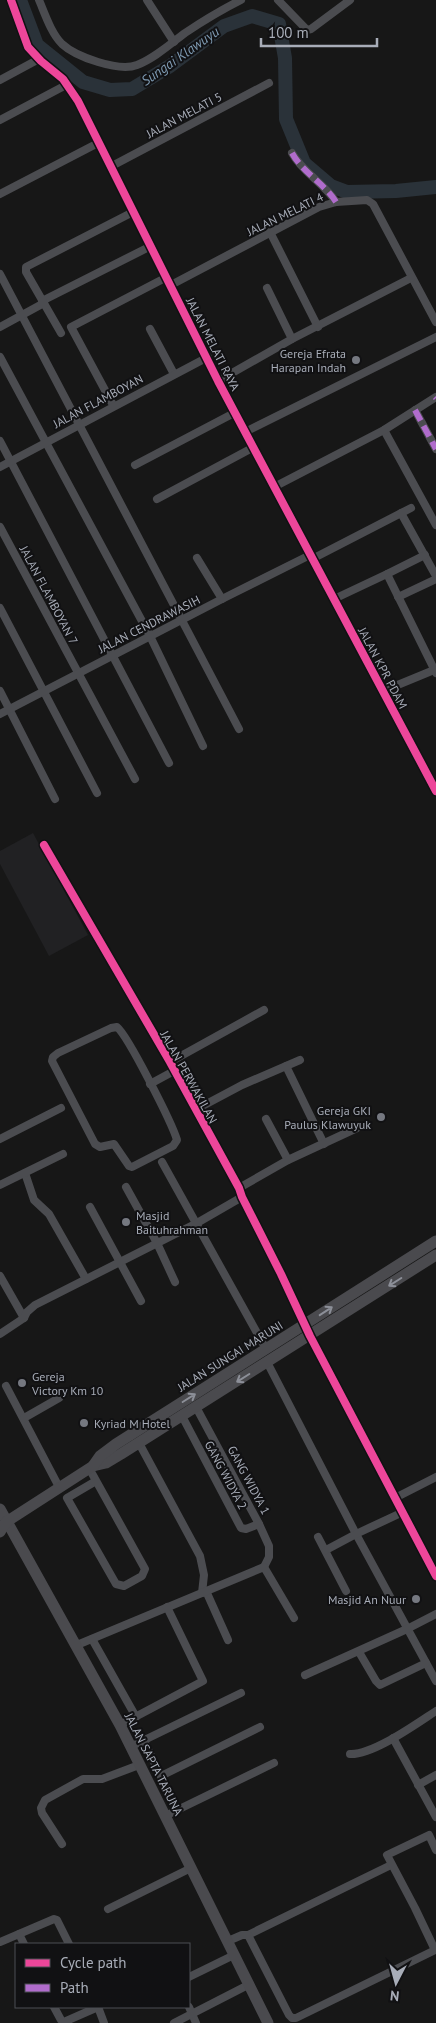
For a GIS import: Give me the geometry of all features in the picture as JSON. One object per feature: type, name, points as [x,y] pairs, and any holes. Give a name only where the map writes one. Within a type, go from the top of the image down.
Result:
[{"type":"main road","name":"JALAN SUNGAI MARUNI","points":[[91,1467],[100,1456],[116,1444],[436,1241]]},
{"type":"main road","name":"JALAN SUNGAI MARUNI","points":[[2,1527],[91,1467],[106,1463],[139,1443],[436,1256]]},
{"type":"main road","name":"JALAN SAPTA TARUNA","points":[[0,1509],[2,1527],[77,1646],[120,1725],[268,2023]]},
{"type":"street","points":[[0,110],[2,120],[68,84],[28,47],[10,0]]},
{"type":"street","points":[[39,0],[50,25],[62,44],[93,61],[125,68],[136,66],[149,59],[209,17],[241,0]]},
{"type":"street","points":[[147,0],[174,42]]},
{"type":"street","points":[[278,0],[307,30],[311,30],[350,0]]},
{"type":"street","points":[[0,80],[39,59]]},
{"type":"street","name":"JALAN MELATI 5","points":[[110,167],[269,83]]},
{"type":"street","name":"JALAN MELATI RAYA","points":[[68,84],[100,142],[132,212],[208,357],[218,381],[311,557]]},
{"type":"street","points":[[0,194],[100,142]]},
{"type":"street","points":[[292,153],[298,164],[336,202]]},
{"type":"street","name":"JALAN MELATI 4","points":[[113,406],[71,327],[319,207],[336,202],[364,200],[372,203],[436,322]]},
{"type":"street","points":[[61,333],[26,272],[27,265],[132,212]]},
{"type":"street","points":[[270,232],[318,326]]},
{"type":"street","points":[[0,327],[43,302],[151,246]]},
{"type":"street","points":[[0,274],[239,729]]},
{"type":"street","points":[[218,381],[292,339],[411,278]]},
{"type":"street","points":[[267,288],[292,339]]},
{"type":"street","points":[[150,329],[174,374]]},
{"type":"street","points":[[245,432],[436,337]]},
{"type":"street","points":[[0,357],[150,636],[203,746]]},
{"type":"street","name":"JALAN FLAMBOYAN","points":[[0,467],[79,423],[208,357]]},
{"type":"street","points":[[274,487],[384,430],[436,398]]},
{"type":"street","points":[[415,410],[436,449]]},
{"type":"street","points":[[135,465],[236,412]]},
{"type":"street","points":[[384,430],[436,525]]},
{"type":"street","points":[[0,441],[169,763]]},
{"type":"street","points":[[156,499],[254,448]]},
{"type":"street","name":"JALAN CENDRAWASIH","points":[[0,714],[222,598],[411,508]]},
{"type":"street","points":[[398,597],[436,578],[401,513]]},
{"type":"street","name":"JALAN FLAMBOYAN 7","points":[[0,527],[135,779]]},
{"type":"street","points":[[334,599],[425,555]]},
{"type":"street","name":"JALAN KPR PDAM","points":[[311,557],[436,791]]},
{"type":"street","points":[[197,558],[222,598]]},
{"type":"street","points":[[383,691],[435,672],[387,574]]},
{"type":"street","points":[[0,608],[97,793]]},
{"type":"street","points":[[0,691],[55,799]]},
{"type":"street","name":"JALAN PERWAKILAN","points":[[44,845],[170,1062],[239,1188],[310,1336],[436,1576]]},
{"type":"street","points":[[170,1062],[264,1010]]},
{"type":"street","points":[[117,1027],[150,1084],[177,1140],[172,1146],[131,1167],[116,1145],[111,1144],[100,1147],[95,1144],[52,1059],[58,1053],[111,1028],[117,1027]]},
{"type":"street","points":[[195,1110],[242,1085],[300,1060]]},
{"type":"street","points":[[286,1066],[324,1144]]},
{"type":"street","points":[[150,1084],[174,1071]]},
{"type":"street","points":[[0,1139],[62,1108]]},
{"type":"street","points":[[266,1119],[288,1160]]},
{"type":"street","points":[[239,1188],[288,1160],[357,1128]]},
{"type":"street","points":[[0,1185],[63,1154]]},
{"type":"street","points":[[162,1162],[266,1349]]},
{"type":"street","points":[[25,1173],[34,1200],[49,1214],[86,1279]]},
{"type":"street","points":[[126,1187],[157,1243],[175,1282]]},
{"type":"street","points":[[0,1334],[24,1318],[27,1312],[35,1305],[197,1223],[242,1197]]},
{"type":"street","points":[[90,1207],[141,1301]]},
{"type":"street","points":[[0,1276],[24,1318]]},
{"type":"street","points":[[267,1362],[356,1534],[436,1681]]},
{"type":"street","points":[[6,1386],[59,1487]]},
{"type":"street","points":[[24,1418],[60,1398]]},
{"type":"street","name":"GANG WIDYA 1","points":[[196,1407],[259,1524],[269,1550],[269,1557],[264,1566]]},
{"type":"street","name":"GANG WIDYA 2","points":[[182,1416],[241,1528],[246,1529],[259,1524]]},
{"type":"street","points":[[139,1443],[200,1556],[204,1575],[204,1592],[228,1640]]},
{"type":"street","points":[[91,1467],[96,1481],[144,1569],[142,1576],[124,1586],[116,1584],[67,1498],[96,1481]]},
{"type":"street","points":[[395,1498],[436,1477]]},
{"type":"street","points":[[223,1492],[238,1484]]},
{"type":"street","points":[[326,1550],[404,1512]]},
{"type":"street","points":[[318,1537],[346,1591]]},
{"type":"street","points":[[77,1646],[264,1566],[294,1618]]},
{"type":"street","points":[[120,1725],[203,1682],[167,1607]]},
{"type":"street","points":[[305,1675],[358,1652],[436,1614]]},
{"type":"street","points":[[92,1639],[136,1717]]},
{"type":"street","points":[[358,1652],[380,1685],[426,1663]]},
{"type":"street","points":[[130,1747],[241,1693]]},
{"type":"street","points":[[350,1754],[362,1754],[393,1738],[436,1711]]},
{"type":"street","points":[[160,1776],[260,1727]]},
{"type":"street","points":[[393,1738],[436,1817]]},
{"type":"street","points":[[144,1740],[177,1810]]},
{"type":"street","points":[[165,1816],[274,1763]]},
{"type":"street","points":[[62,1844],[42,1812],[41,1808],[45,1800],[83,1780],[102,1779],[139,1765]]},
{"type":"street","points":[[418,1785],[436,1775]]},
{"type":"street","points":[[248,1935],[292,2018],[435,1950],[387,1855],[429,1836],[436,1850]]},
{"type":"street","points":[[228,1941],[242,1935],[248,1935],[391,1865]]},
{"type":"street","points":[[108,1909],[191,1868]]},
{"type":"street","points":[[0,1942],[54,1919],[57,1920],[68,1943]]},
{"type":"street","points":[[19,1934],[24,1943]]},
{"type":"street","points":[[190,1977],[234,1955]]},
{"type":"street","points":[[174,2023],[191,2010],[250,1984]]},
{"type":"street","points":[[55,2008],[64,2022],[96,2008]]},
{"type":"street","points":[[98,2008],[104,2023]]},
{"type":"street","points":[[191,2010],[196,2023]]},
{"type":"shaded area","points":[[33,833],[88,935],[49,956],[0,864],[0,851]]},
{"type":"waterway","name":"Sungai Klawuyu","points":[[20,0],[37,45],[83,82],[110,90],[132,89],[170,66],[224,26],[252,16],[279,24],[285,58],[286,119],[304,163],[331,186],[347,192],[396,191],[436,187]]},
{"type":"marked path","points":[[292,153],[336,202]]},
{"type":"marked path","points":[[415,410],[436,449]]},
{"type":"cycle path","points":[[11,0],[28,47],[41,61],[63,79],[78,101],[218,381],[436,791]]},
{"type":"cycle path","points":[[44,845],[170,1062],[239,1188],[310,1336],[436,1576]]},
{"type":"place","name":"Gereja Efrata Harapan Indah","points":[[356,360]]},
{"type":"place","name":"Gereja GKI Paulus Klawuyuk","points":[[381,1117]]},
{"type":"place","name":"Masjid Baituhrahman","points":[[126,1222]]},
{"type":"place","name":"Gereja Victory Km 10","points":[[22,1383]]},
{"type":"place","name":"Kyriad M Hotel","points":[[84,1423]]},
{"type":"place","name":"Masjid An Nuur","points":[[416,1599]]}]
